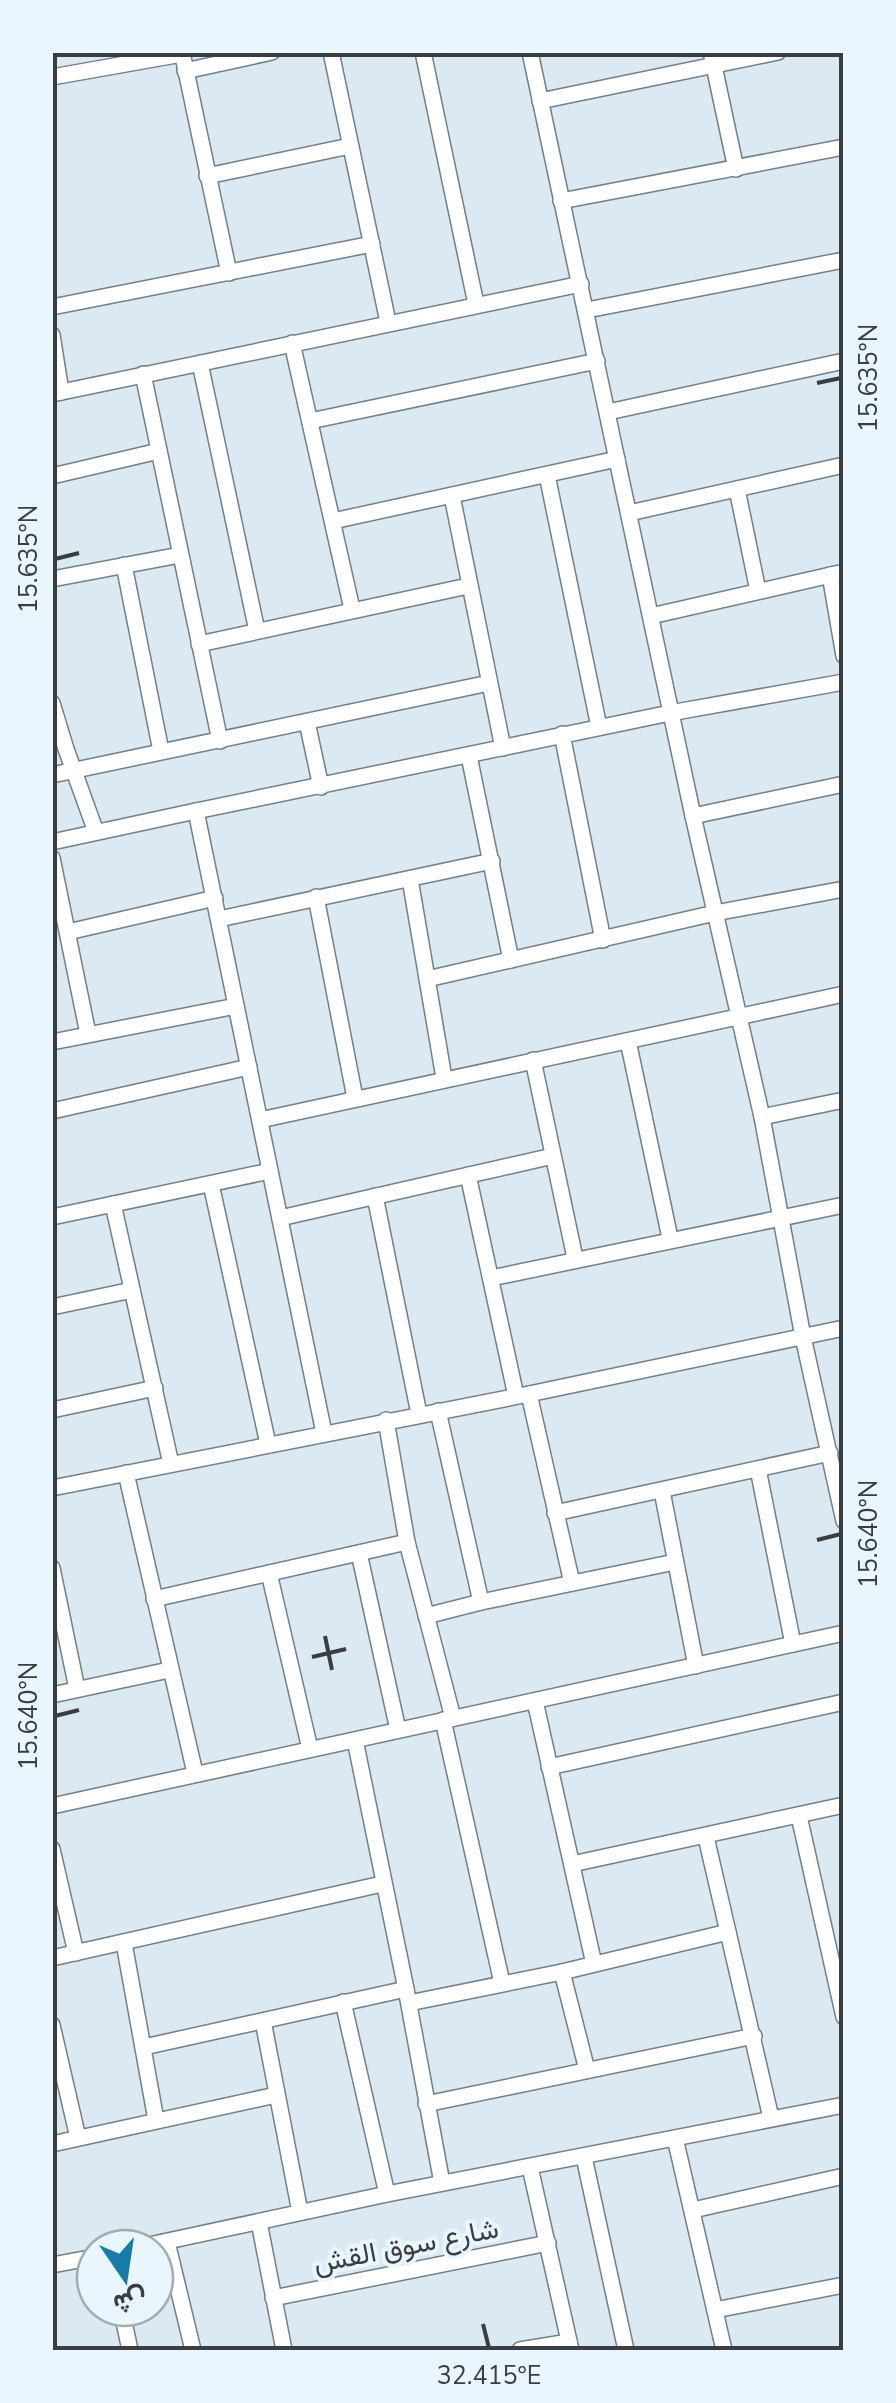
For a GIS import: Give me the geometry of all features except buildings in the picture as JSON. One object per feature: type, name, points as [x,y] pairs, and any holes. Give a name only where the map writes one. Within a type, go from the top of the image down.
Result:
[{"type":"street","points":[[86,52],[89,70]]},
{"type":"street","points":[[185,71],[272,52]]},
{"type":"street","points":[[331,52],[388,322]]},
{"type":"street","points":[[423,52],[476,304]]},
{"type":"street","points":[[530,52],[692,816],[762,1118],[803,1338],[844,1521]]},
{"type":"street","points":[[540,101],[712,59],[778,52]]},
{"type":"street","points":[[52,77],[182,53],[229,273]]},
{"type":"street","points":[[712,59],[736,169]]},
{"type":"street","points":[[207,176],[350,146]]},
{"type":"street","points":[[561,202],[844,147]]},
{"type":"street","points":[[52,307],[372,244]]},
{"type":"street","points":[[586,310],[844,260]]},
{"type":"street","points":[[52,335],[57,393],[581,284]]},
{"type":"street","points":[[292,343],[352,609]]},
{"type":"street","points":[[310,421],[597,361]]},
{"type":"street","points":[[608,412],[844,361]]},
{"type":"street","points":[[200,363],[257,631]]},
{"type":"street","points":[[143,374],[220,741]]},
{"type":"street","points":[[52,476],[159,452]]},
{"type":"street","points":[[333,521],[618,459]]},
{"type":"street","points":[[629,513],[844,464]]},
{"type":"street","points":[[547,475],[600,727]]},
{"type":"street","points":[[737,489],[758,591]]},
{"type":"street","points":[[452,496],[503,748]]},
{"type":"street","points":[[52,579],[180,554]]},
{"type":"street","points":[[124,565],[161,752]]},
{"type":"street","points":[[651,616],[837,574],[844,656]]},
{"type":"street","points":[[199,644],[468,586]]},
{"type":"street","points":[[52,842],[670,712],[844,682]]},
{"type":"street","points":[[52,774],[488,684]]},
{"type":"street","points":[[52,703],[96,832]]},
{"type":"street","points":[[308,722],[322,786]]},
{"type":"street","points":[[562,734],[604,940]]},
{"type":"street","points":[[469,756],[511,960]]},
{"type":"street","points":[[692,816],[844,784]]},
{"type":"street","points":[[196,811],[324,1432]]},
{"type":"street","points":[[52,858],[88,1034]]},
{"type":"street","points":[[219,919],[492,862]]},
{"type":"street","points":[[410,879],[444,1078]]},
{"type":"street","points":[[426,979],[844,888]]},
{"type":"street","points":[[316,897],[356,1098]]},
{"type":"street","points":[[68,932],[215,898]]},
{"type":"street","points":[[260,1120],[844,994]]},
{"type":"street","points":[[52,1042],[236,1006]]},
{"type":"street","points":[[628,1041],[670,1238]]},
{"type":"street","points":[[532,1060],[576,1258]]},
{"type":"street","points":[[52,1111],[250,1067]]},
{"type":"street","points":[[762,1118],[844,1100]]},
{"type":"street","points":[[280,1218],[553,1156]]},
{"type":"street","points":[[52,1217],[270,1172]]},
{"type":"street","points":[[468,1174],[572,1583]]},
{"type":"street","points":[[211,1184],[268,1444]]},
{"type":"street","points":[[375,1196],[419,1414]]},
{"type":"street","points":[[114,1204],[171,1464]]},
{"type":"street","points":[[492,1278],[670,1238],[844,1205]]},
{"type":"street","points":[[52,1307],[132,1290]]},
{"type":"street","points":[[52,1488],[844,1328]]},
{"type":"street","points":[[52,1410],[155,1388]]},
{"type":"street","points":[[438,1411],[481,1602]]},
{"type":"street","points":[[386,1420],[407,1542],[502,1983]]},
{"type":"street","points":[[555,1514],[830,1452]]},
{"type":"street","points":[[758,1469],[793,1644]]},
{"type":"street","points":[[126,1473],[195,1773]]},
{"type":"street","points":[[662,1491],[696,1666]]},
{"type":"street","points":[[154,1598],[407,1542]]},
{"type":"street","points":[[359,1553],[398,1730]]},
{"type":"street","points":[[426,1616],[676,1562]]},
{"type":"street","points":[[52,1568],[77,1689]]},
{"type":"street","points":[[269,1573],[310,1749]]},
{"type":"street","points":[[52,1806],[844,1633]]},
{"type":"street","points":[[52,1695],[169,1670]]},
{"type":"street","points":[[535,1701],[594,1964]]},
{"type":"street","points":[[549,1767],[844,1702]]},
{"type":"street","points":[[355,1740],[442,2183]]},
{"type":"street","points":[[572,1864],[844,1805]]},
{"type":"street","points":[[799,1816],[844,2016]]},
{"type":"street","points":[[706,1836],[771,2118]]},
{"type":"street","points":[[52,1849],[76,1953]]},
{"type":"street","points":[[52,1958],[382,1884]]},
{"type":"street","points":[[144,2048],[343,2002],[562,1972],[728,1932]]},
{"type":"street","points":[[124,1943],[156,2120]]},
{"type":"street","points":[[562,1972],[586,2070]]},
{"type":"street","points":[[343,2002],[387,2194]]},
{"type":"street","points":[[263,2021],[300,2212]]},
{"type":"street","points":[[52,2025],[78,2138]]},
{"type":"street","points":[[426,2104],[754,2036]]},
{"type":"street","points":[[52,2144],[276,2095]]},
{"type":"street","points":[[175,2240],[387,2194],[844,2105]]},
{"type":"street","points":[[675,2138],[724,2350]]},
{"type":"street","points":[[584,2158],[626,2350]]},
{"type":"street","points":[[520,2350],[570,2346],[530,2167]]},
{"type":"street","points":[[694,2210],[844,2176]]},
{"type":"street","points":[[259,2222],[284,2350]]},
{"type":"street","name":"شارع سوق القش","points":[[273,2298],[548,2243]]},
{"type":"street","points":[[175,2275],[193,2350]]},
{"type":"street","points":[[715,2310],[842,2290]]}]
